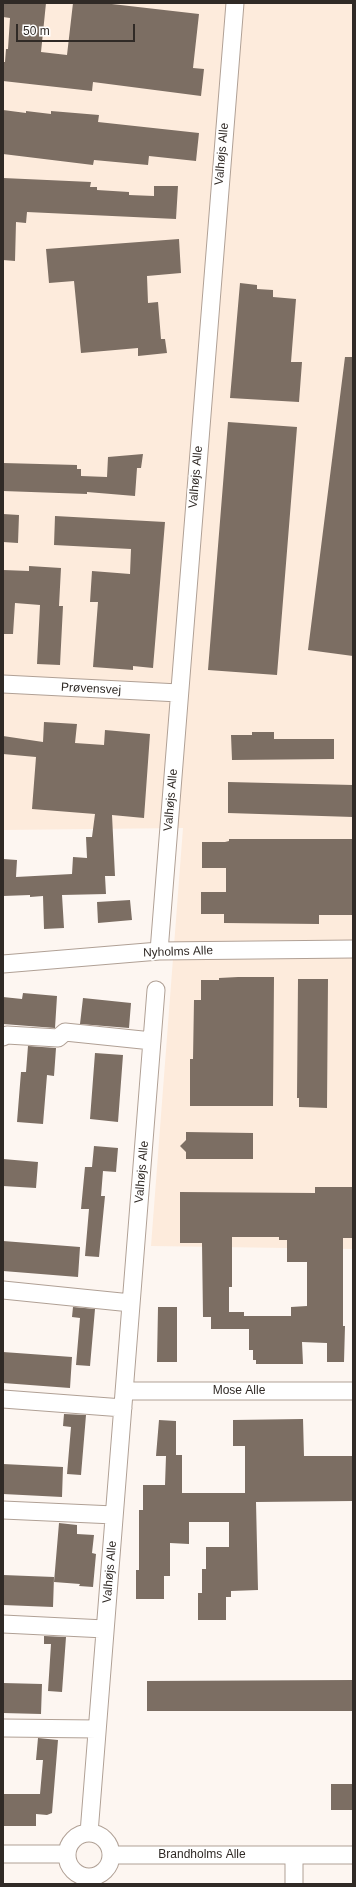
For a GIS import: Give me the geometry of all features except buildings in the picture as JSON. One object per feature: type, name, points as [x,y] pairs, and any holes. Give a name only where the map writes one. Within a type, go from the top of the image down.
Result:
[{"type":"street","name":"Valhøjs Alle","points":[[159,951],[234,3]]},
{"type":"street","name":"Prøvensvej","points":[[3,684],[179,693]]},
{"type":"street","name":"Nyholms Alle","points":[[3,964],[159,951],[353,949]]},
{"type":"street","name":"Valhøjs Alle","points":[[89,1833],[156,990]]},
{"type":"street","points":[[3,1037],[7,1035],[58,1038],[66,1032],[152,1041]]},
{"type":"street","points":[[3,1290],[131,1303]]},
{"type":"street","name":"Mose Alle","points":[[124,1400],[353,1391]]},
{"type":"street","points":[[3,1399],[124,1400]]},
{"type":"street","points":[[3,1510],[114,1515]]},
{"type":"street","points":[[3,1624],[106,1629]]},
{"type":"street","points":[[3,1728],[97,1729]]},
{"type":"street","points":[[89,1833],[98,1835],[104,1840],[109,1847],[111,1855],[109,1864],[104,1871],[87,1880],[72,1870],[68,1863],[67,1854],[69,1846],[74,1839],[81,1834],[89,1833]]},
{"type":"street","points":[[3,1854],[67,1854]]},
{"type":"street","name":"Brandholms Alle","points":[[111,1855],[353,1855]]},
{"type":"street","points":[[294,1855],[294,1884]]},
{"type":"shaded area","points":[[3,3],[353,3],[353,1249],[151,1246],[183,828],[3,830]]}]
